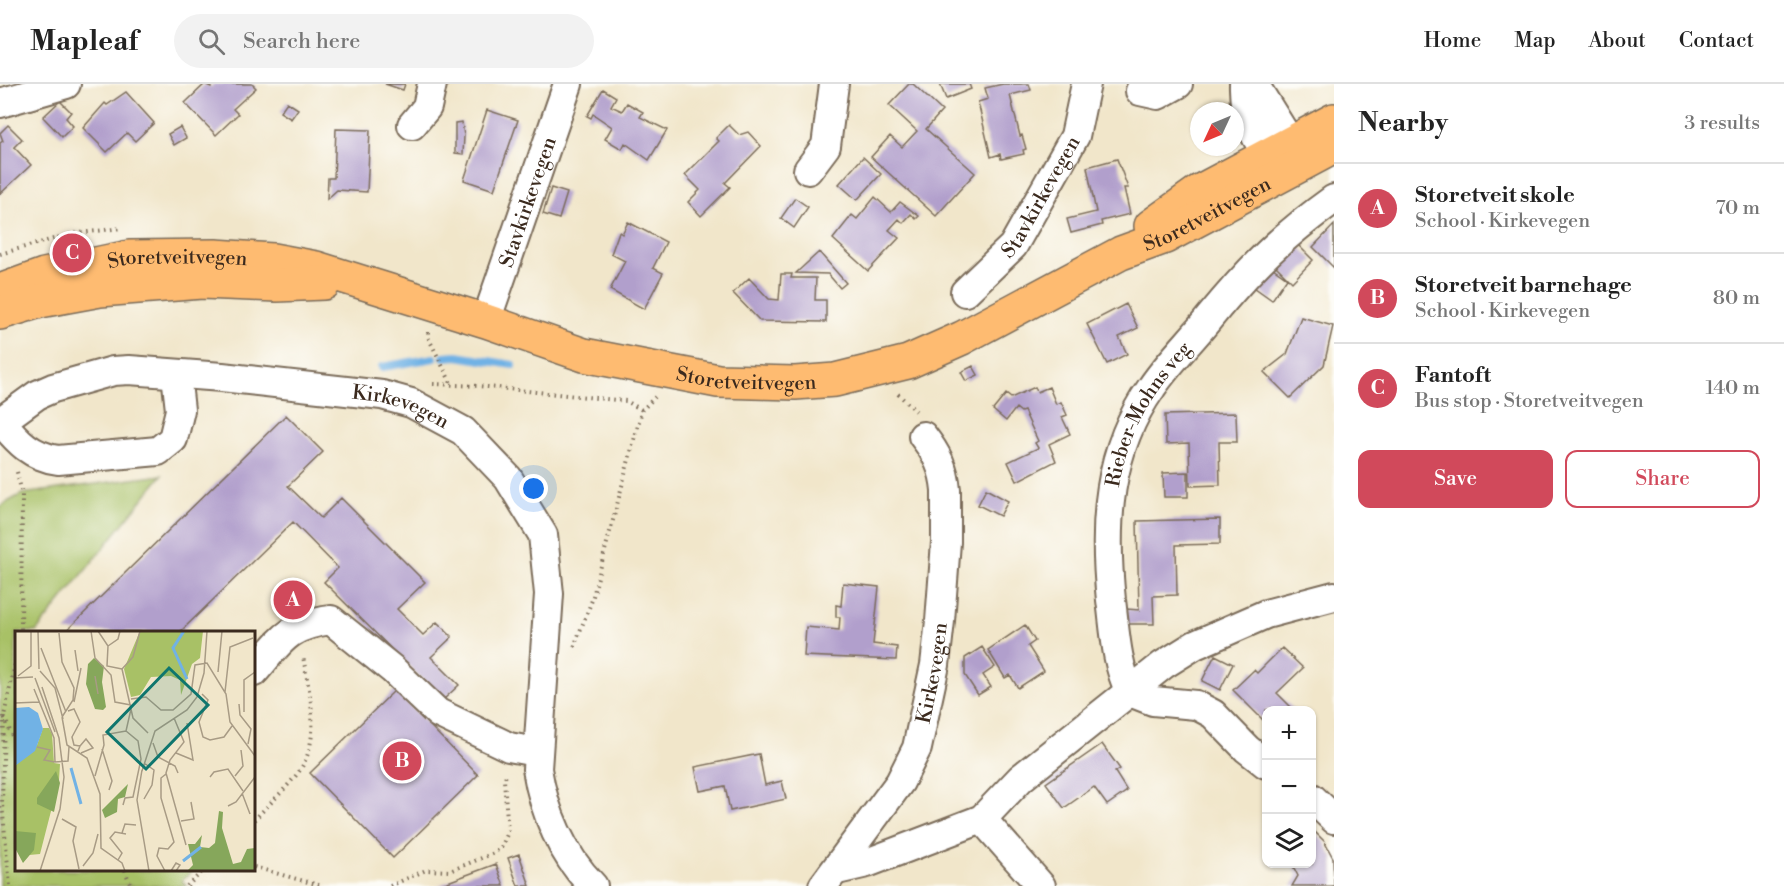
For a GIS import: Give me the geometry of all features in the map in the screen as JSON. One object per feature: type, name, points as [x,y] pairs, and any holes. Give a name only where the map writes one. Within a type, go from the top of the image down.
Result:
[{"type":"main road","name":"Storetveitvegen","points":[[0,291],[44,275],[129,257],[215,256],[273,260],[316,268],[486,321],[584,356],[686,376],[755,383],[835,380],[908,362],[1045,296],[1121,254],[1145,231],[1200,191],[1282,156],[1334,120]]},
{"type":"main road","name":"Storetveitvegen","points":[[1282,156],[1334,147]]},
{"type":"main road","name":"Storetveitvegen","points":[[0,313],[40,301],[100,290],[201,282],[277,285],[356,281]]},
{"type":"street","points":[[0,103],[66,84]]},
{"type":"street","points":[[412,125],[427,107],[432,84]]},
{"type":"street","name":"Stavkirkevegen","points":[[486,321],[568,84]]},
{"type":"street","points":[[808,170],[826,146],[834,84]]},
{"type":"street","name":"Stavkirkevegen","points":[[965,292],[1012,246],[1075,136],[1086,84]]},
{"type":"street","points":[[1140,91],[1158,95],[1178,84]]},
{"type":"street","name":"Storetveitvegen","points":[[1244,84],[1244,103],[1282,156]]},
{"type":"street","points":[[1254,84],[1282,156]]},
{"type":"street","name":"Rieber-Mohns veg","points":[[1130,692],[1122,675],[1114,625],[1107,536],[1113,472],[1128,428],[1152,387],[1239,280],[1289,232],[1334,199]]},
{"type":"street","name":"Kirkevegen","points":[[1,422],[37,395],[121,371],[176,374],[382,395],[411,404],[463,431],[487,454],[530,511],[543,535],[549,594],[528,751],[557,835],[568,856],[593,886]]},
{"type":"street","points":[[1,422],[26,448],[44,458],[58,460],[158,451],[173,439],[180,410],[176,374]]},
{"type":"street","name":"Kirkevegen","points":[[830,878],[900,782],[912,761],[928,702],[943,593],[946,490],[945,473],[937,454],[923,436]]},
{"type":"street","points":[[830,878],[982,819],[1021,778],[1162,665],[1195,645],[1266,614],[1334,596]]},
{"type":"street","points":[[255,671],[280,641],[298,627],[331,620],[392,669],[438,713],[528,751]]},
{"type":"street","points":[[1130,692],[1153,701],[1196,705],[1214,714],[1247,749],[1262,761]]},
{"type":"street","points":[[1316,803],[1334,819]]},
{"type":"street","points":[[982,819],[1041,886]]},
{"type":"path","points":[[429,326],[428,337],[452,384]]},
{"type":"path","points":[[428,384],[452,384],[626,401],[642,410]]},
{"type":"path","points":[[571,655],[592,600],[642,410],[658,393]]},
{"type":"path","points":[[8,467],[17,470],[22,494],[21,631]]},
{"type":"path","points":[[255,819],[300,770],[312,733],[313,718],[298,627]]},
{"type":"path","points":[[10,886],[2,804],[4,716],[15,664]]},
{"type":"path","points":[[4,716],[15,744]]},
{"type":"path","points":[[390,886],[426,870],[450,871],[494,854],[501,848],[508,832],[504,780],[528,751]]},
{"type":"path","points":[[255,867],[322,886]]},
{"type":"path","points":[[125,871],[131,886]]},
{"type":"path","points":[[187,886],[203,871]]},
{"type":"green space","points":[[162,475],[37,631],[15,631],[15,871],[192,871],[182,881],[187,886],[0,886],[0,506],[22,494]]},
{"type":"building","points":[[205,84],[211,87],[214,84],[252,84],[256,88],[233,109],[238,114],[216,135],[185,103]]},
{"type":"building","points":[[385,84],[405,84],[403,90]]},
{"type":"building","points":[[909,84],[913,84],[942,111],[926,129],[975,173],[936,216],[871,157],[890,136],[902,147],[917,131],[889,105]]},
{"type":"building","points":[[940,84],[969,84],[971,89],[946,99]]},
{"type":"building","points":[[1003,84],[1029,84],[1031,90],[1010,95],[1020,136],[1022,135],[1026,149],[1023,150],[1024,154],[1001,159],[1000,154],[991,157],[978,102],[988,99],[985,88]]},
{"type":"building","points":[[603,89],[616,97],[611,106],[622,111],[627,103],[643,112],[640,117],[667,130],[649,160],[625,143],[622,149],[605,139],[612,127],[593,114],[591,118],[587,116]]},
{"type":"building","points":[[126,92],[154,123],[135,141],[127,133],[107,152],[83,128],[105,103],[107,105]]},
{"type":"building","points":[[60,101],[71,112],[66,118],[73,126],[62,137],[43,117]]},
{"type":"building","points":[[287,102],[298,109],[291,119],[280,112]]},
{"type":"building","points":[[487,110],[518,120],[494,190],[464,180]]},
{"type":"building","points":[[462,122],[463,154],[455,153],[455,123]]},
{"type":"building","points":[[8,125],[22,139],[14,147],[31,165],[0,194],[0,143],[3,141],[0,133]]},
{"type":"building","points":[[729,125],[739,135],[748,132],[761,146],[725,183],[730,187],[701,216],[688,202],[700,190],[685,175],[719,141],[716,138]]},
{"type":"building","points":[[180,127],[186,138],[174,145],[168,134]]},
{"type":"building","points":[[336,129],[370,130],[367,192],[337,190],[327,199],[328,178],[334,178]]},
{"type":"building","points":[[863,157],[881,174],[857,200],[839,184]]},
{"type":"building","points":[[1117,159],[1128,188],[1124,188],[1130,214],[1101,221],[1102,225],[1071,233],[1067,219],[1096,212],[1087,167]]},
{"type":"building","points":[[551,188],[567,193],[559,219],[543,214]]},
{"type":"building","points":[[875,197],[891,212],[900,202],[919,216],[916,219],[911,214],[903,223],[899,219],[889,230],[899,238],[868,271],[833,239],[852,215],[857,219]]},
{"type":"building","points":[[795,198],[808,207],[794,228],[781,218]]},
{"type":"building","points":[[628,222],[666,242],[653,268],[663,273],[644,309],[610,290],[625,261],[611,254],[619,232],[622,234]]},
{"type":"building","points":[[1334,225],[1334,268],[1313,247]]},
{"type":"building","points":[[1297,244],[1313,260],[1292,282],[1276,266]]},
{"type":"building","points":[[819,252],[846,283],[840,288],[828,274],[796,273]]},
{"type":"building","points":[[1266,263],[1287,278],[1272,300],[1251,285]]},
{"type":"building","points":[[781,274],[792,274],[791,278],[816,278],[815,300],[826,300],[826,322],[760,321],[733,293],[749,278],[769,299],[779,300]]},
{"type":"building","points":[[1126,304],[1138,328],[1119,337],[1127,354],[1107,364],[1087,324]]},
{"type":"building","points":[[1301,317],[1333,326],[1324,365],[1290,398],[1264,372],[1287,354]]},
{"type":"building","points":[[973,366],[978,375],[966,381],[961,372]]},
{"type":"building","points":[[1035,387],[1037,392],[1049,387],[1056,404],[1061,402],[1067,415],[1062,417],[1070,434],[1049,444],[1056,461],[1017,481],[1008,462],[1038,448],[1035,443],[1038,441],[1024,411],[1021,412],[1016,408],[1006,421],[993,410],[1006,394],[1011,398]]},
{"type":"building","points":[[1236,413],[1237,442],[1219,442],[1220,485],[1190,486],[1189,443],[1166,444],[1165,415]]},
{"type":"building","points":[[286,415],[323,452],[288,486],[321,518],[341,498],[425,582],[397,609],[423,635],[437,622],[452,637],[431,657],[459,685],[443,700],[324,582],[338,568],[293,522],[181,631],[66,631]]},
{"type":"building","points":[[1188,472],[1188,497],[1164,497],[1163,473]]},
{"type":"building","points":[[986,489],[1008,501],[1000,516],[978,505]]},
{"type":"building","points":[[1220,519],[1220,544],[1176,545],[1177,595],[1153,596],[1154,624],[1127,624],[1127,609],[1139,610],[1137,521]]},
{"type":"building","points":[[843,583],[879,587],[873,644],[897,647],[896,660],[804,656],[806,627],[839,630],[840,617],[836,617],[836,605],[841,606]]},
{"type":"building","points":[[1025,625],[1035,641],[1028,646],[1044,671],[1018,688],[1010,675],[1005,678],[988,650]]},
{"type":"building","points":[[982,647],[995,667],[983,675],[991,687],[978,695],[965,675],[965,658]]},
{"type":"building","points":[[1282,648],[1303,668],[1277,693],[1290,706],[1262,706],[1262,719],[1233,690],[1254,670],[1257,673]]},
{"type":"building","points":[[1215,655],[1233,664],[1220,690],[1202,681]]},
{"type":"building","points":[[395,690],[478,775],[393,858],[310,773]]},
{"type":"building","points":[[1102,744],[1120,769],[1115,772],[1127,791],[1107,805],[1094,787],[1064,808],[1046,783]]},
{"type":"building","points":[[759,754],[765,785],[782,781],[786,799],[730,811],[725,786],[700,791],[695,767]]},
{"type":"building","points":[[1316,833],[1324,841],[1333,858],[1334,886],[1292,886],[1298,876],[1294,868],[1316,868]]},
{"type":"building","points":[[519,854],[530,886],[518,886],[508,858]]},
{"type":"building","points":[[496,864],[504,886],[437,886]]},
{"type":"waterway","points":[[444,357],[457,356],[513,365]]},
{"type":"waterway","points":[[382,367],[434,358]]},
{"type":"place","name":"Fantoft","points":[[72,253]]},
{"type":"place","name":"Storetveit skole","points":[[293,600]]},
{"type":"place","name":"Storetveit barnehage","points":[[402,761]]}]
